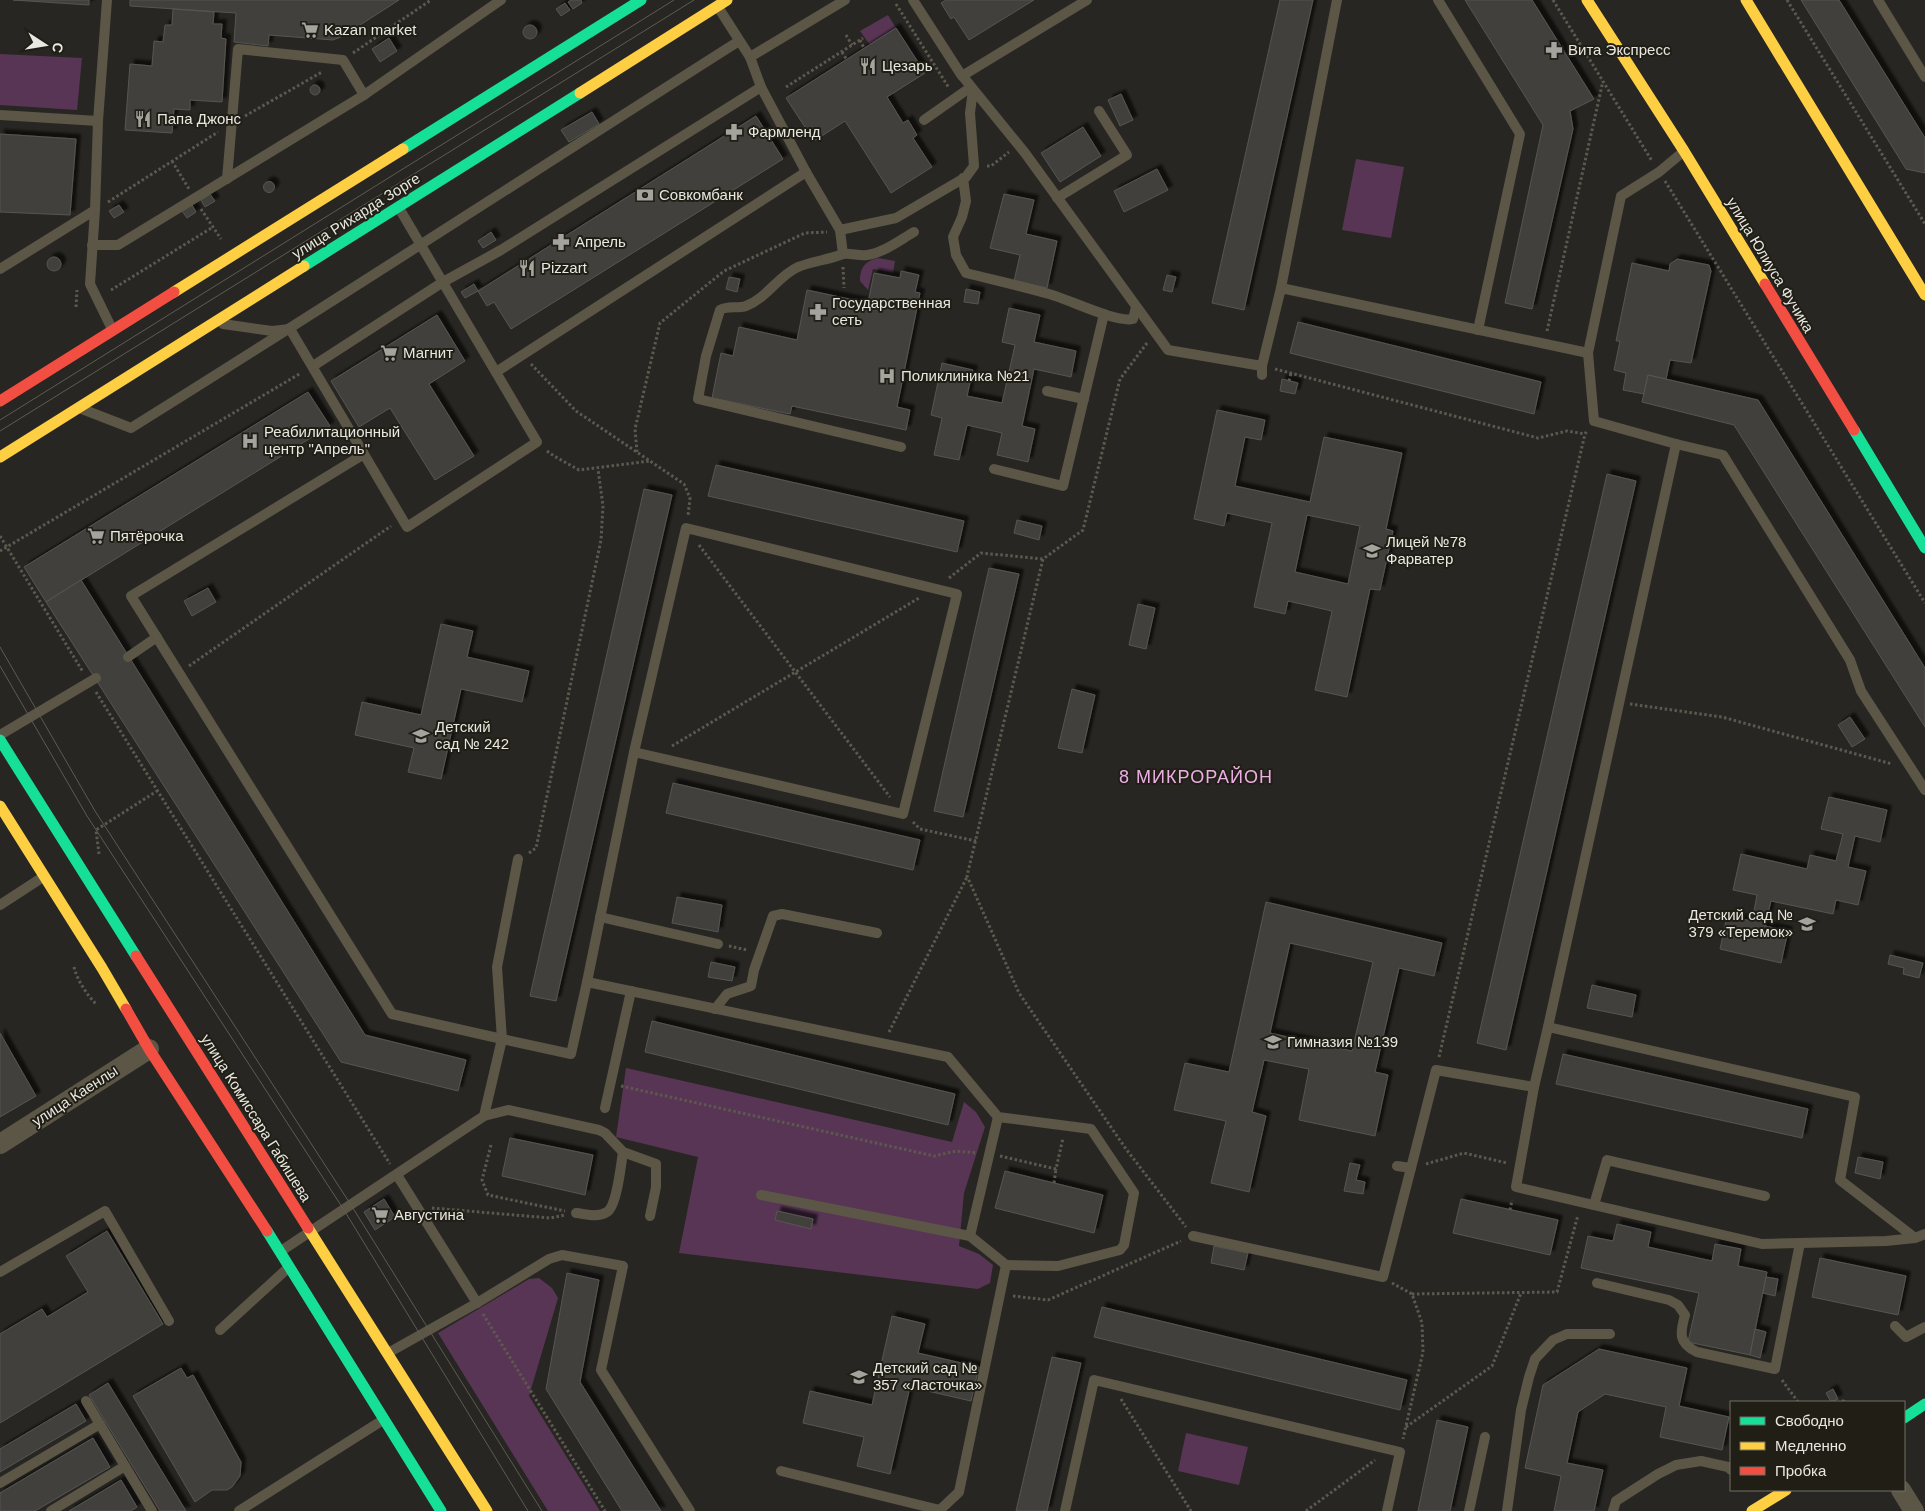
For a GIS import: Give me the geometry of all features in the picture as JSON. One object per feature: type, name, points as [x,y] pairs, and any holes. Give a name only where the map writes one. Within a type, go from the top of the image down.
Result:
[{"type":"street","points":[[0,401],[640,0]]},
{"type":"street","name":"улица Юлиуса Фучика","points":[[1587,0],[1684,151],[1925,548]]},
{"type":"street","points":[[1746,0],[1925,295]]},
{"type":"street","name":"улица Рихарда Зорге","points":[[0,457],[722,3]]},
{"type":"street","name":"улица Комиссара Габишева","points":[[0,740],[487,1511]]},
{"type":"street","points":[[0,806],[440,1511]]},
{"type":"street","name":"улица Каенлы","points":[[0,1144],[150,1049]]},
{"type":"street","points":[[1905,1417],[1925,1404]]},
{"type":"street","points":[[1752,1511],[1768,1497],[1783,1491]]},
{"type":"street","points":[[1902,1491],[1914,1511]]},
{"type":"lane","points":[[107,0],[98,121],[90,284],[113,330]]},
{"type":"lane","points":[[92,245],[118,245],[364,95],[501,0]]},
{"type":"lane","points":[[750,57],[845,0]]},
{"type":"lane","points":[[913,0],[962,76],[1018,146],[1168,350],[1262,370],[1281,288],[1337,0]]},
{"type":"lane","points":[[962,76],[1087,0]]},
{"type":"lane","points":[[1438,0],[1520,134],[1478,330]]},
{"type":"lane","points":[[1878,0],[1925,77]]},
{"type":"lane","points":[[722,3],[739,40],[750,57],[761,87],[806,172],[840,230],[843,254]]},
{"type":"lane","points":[[79,408],[131,428],[290,329],[420,243],[739,40]]},
{"type":"lane","points":[[228,179],[238,49],[343,60],[364,95]]},
{"type":"lane","points":[[312,366],[443,282],[501,250],[761,87]]},
{"type":"lane","points":[[924,120],[972,88]]},
{"type":"lane","points":[[840,230],[896,218],[963,178],[974,166],[970,113],[972,88]]},
{"type":"lane","points":[[1057,198],[1127,155],[1099,110]]},
{"type":"lane","points":[[0,115],[98,121]]},
{"type":"lane","points":[[1684,151],[1659,172],[1621,196],[1588,353],[1594,421],[1676,444],[1724,455],[1850,660],[1861,691],[1925,790]]},
{"type":"lane","points":[[496,372],[806,172]]},
{"type":"lane","points":[[963,178],[966,201],[962,217],[953,237],[956,255],[966,273],[1050,294],[1104,314],[1128,320],[1134,319],[1136,307]]},
{"type":"lane","points":[[290,329],[407,527],[537,442],[399,207]]},
{"type":"lane","points":[[0,269],[95,210]]},
{"type":"lane","points":[[901,447],[698,399],[706,356],[720,310],[725,307],[745,306],[761,298],[786,274],[798,267],[832,259],[843,254],[852,253],[866,256],[880,251],[914,232]]},
{"type":"lane","points":[[1281,288],[1588,353]]},
{"type":"lane","points":[[994,469],[1063,486],[1104,314]]},
{"type":"lane","points":[[214,323],[272,330],[290,329]]},
{"type":"lane","points":[[1047,391],[1084,399]]},
{"type":"lane","points":[[1676,444],[1534,1087],[1516,1187],[1762,1244],[1886,1241],[1920,1236]]},
{"type":"lane","points":[[364,454],[131,596],[392,1014],[571,1054],[634,752],[686,528],[957,594],[903,814],[634,752]]},
{"type":"lane","points":[[128,658],[156,637]]},
{"type":"lane","points":[[0,735],[93,680]]},
{"type":"lane","points":[[484,1116],[502,1039],[497,967],[518,860]]},
{"type":"lane","points":[[0,905],[45,876]]},
{"type":"lane","points":[[716,1009],[727,994],[751,986],[760,952],[773,916],[782,914],[877,933]]},
{"type":"lane","points":[[600,917],[718,944]]},
{"type":"lane","points":[[587,982],[948,1056],[998,1117],[1090,1129],[1134,1193],[1124,1245],[1120,1250],[1058,1266],[1006,1265],[970,1236],[760,1195]]},
{"type":"lane","points":[[606,1108],[631,991]]},
{"type":"lane","points":[[1548,1026],[1855,1098],[1840,1180],[1920,1236]]},
{"type":"lane","points":[[1193,1236],[1383,1277],[1436,1070],[1534,1087]]},
{"type":"lane","points":[[280,1252],[484,1116],[508,1110],[599,1130],[606,1133],[623,1152],[656,1164],[656,1187],[650,1216]]},
{"type":"lane","points":[[970,1236],[998,1117]]},
{"type":"lane","points":[[576,1213],[596,1216],[608,1212],[612,1206],[616,1191],[623,1152]]},
{"type":"lane","points":[[1594,1205],[1607,1160],[1765,1196]]},
{"type":"lane","points":[[1398,1166],[1411,1168]]},
{"type":"lane","points":[[397,1175],[476,1303]]},
{"type":"lane","points":[[0,1272],[105,1210],[169,1321]]},
{"type":"lane","points":[[1597,1283],[1669,1300],[1678,1304],[1685,1315],[1682,1329],[1684,1344],[1697,1352],[1775,1369],[1800,1243]]},
{"type":"lane","points":[[387,1353],[549,1259],[562,1255],[623,1266],[601,1370],[690,1511]]},
{"type":"lane","points":[[781,1471],[940,1510],[959,1492],[1006,1265]]},
{"type":"lane","points":[[220,1330],[289,1267]]},
{"type":"lane","points":[[1895,1326],[1906,1337],[1925,1327]]},
{"type":"lane","points":[[1507,1511],[1521,1410],[1528,1377],[1535,1359],[1553,1340],[1567,1334],[1610,1334]]},
{"type":"lane","points":[[1065,1511],[1094,1380],[1400,1452],[1388,1511]]},
{"type":"lane","points":[[86,1401],[151,1511]]},
{"type":"lane","points":[[239,1511],[383,1419]]},
{"type":"lane","points":[[0,1483],[100,1424]]},
{"type":"lane","points":[[1469,1511],[1485,1437]]},
{"type":"lane","points":[[1613,1511],[1616,1501],[1658,1474],[1676,1465],[1701,1461],[1730,1469]]},
{"type":"lane","points":[[51,1511],[125,1466]]},
{"type":"path","points":[[1553,0],[1925,603]]},
{"type":"path","points":[[1787,0],[1925,224]]},
{"type":"path","points":[[896,4],[955,98]]},
{"type":"path","points":[[846,35],[852,45]]},
{"type":"path","points":[[786,86],[861,39],[864,48]]},
{"type":"path","points":[[842,52],[847,60]]},
{"type":"path","points":[[1544,344],[1603,82]]},
{"type":"path","points":[[974,166],[991,166],[1018,146]]},
{"type":"path","points":[[111,290],[213,227]]},
{"type":"path","points":[[843,254],[844,288]]},
{"type":"path","points":[[883,1043],[967,876],[1043,559],[1083,530],[1120,379],[1155,332]]},
{"type":"path","points":[[522,355],[576,411],[684,484],[690,498],[686,528],[903,814],[920,828],[976,841]]},
{"type":"path","points":[[0,552],[312,366]]},
{"type":"path","points":[[1262,370],[1291,373],[1538,438],[1567,431],[1585,434]]},
{"type":"path","points":[[1290,381],[1291,373]]},
{"type":"path","points":[[1436,1070],[1585,434],[1594,421]]},
{"type":"path","points":[[537,442],[554,456],[579,470],[650,461]]},
{"type":"path","points":[[518,860],[536,848],[601,540],[603,506],[598,469]]},
{"type":"path","points":[[179,673],[402,518]]},
{"type":"path","points":[[0,536],[93,680],[157,791],[397,1175]]},
{"type":"path","points":[[654,757],[935,589],[981,553],[1043,559]]},
{"type":"path","points":[[1620,703],[1722,717],[1912,770]]},
{"type":"path","points":[[100,856],[96,830],[157,791]]},
{"type":"path","points":[[967,876],[1019,993],[1126,1149],[1193,1236],[1048,1300],[1000,1294]]},
{"type":"path","points":[[718,944],[760,952]]},
{"type":"path","points":[[611,1084],[934,1156],[956,1151],[989,1154],[1056,1169]]},
{"type":"path","points":[[1054,1183],[1066,1126]]},
{"type":"path","points":[[491,1145],[482,1180],[488,1195],[576,1213]]},
{"type":"path","points":[[1411,1168],[1464,1153],[1520,1166]]},
{"type":"path","points":[[1383,1277],[1412,1294],[1557,1292],[1582,1202]]},
{"type":"path","points":[[417,1207],[550,1218],[576,1213]]},
{"type":"path","points":[[1406,1427],[1492,1366],[1520,1293]]},
{"type":"path","points":[[1400,1452],[1423,1352],[1422,1323],[1412,1294]]},
{"type":"path","points":[[476,1303],[605,1511]]},
{"type":"path","points":[[1775,1369],[1797,1401]]},
{"type":"path","points":[[1111,1384],[1191,1511]]},
{"type":"path","points":[[1306,1511],[1390,1449]]},
{"type":"shaded area","points":[[888,15],[896,28],[870,45],[860,31]]},
{"type":"shaded area","points":[[0,54],[82,58],[77,110],[0,105]]},
{"type":"shaded area","points":[[1356,159],[1404,167],[1391,238],[1342,230]]},
{"type":"shaded area","points":[[878,258],[895,261],[893,273],[873,269],[868,290],[860,281],[862,268],[870,261]]},
{"type":"shaded area","points":[[626,1068],[952,1142],[964,1102],[976,1112],[985,1127],[964,1193],[959,1246],[979,1254],[993,1265],[990,1283],[978,1289],[679,1253],[698,1157],[616,1137]]},
{"type":"shaded area","points":[[539,1278],[552,1288],[558,1298],[529,1396],[600,1511],[548,1511],[438,1333],[529,1279]]},
{"type":"shaded area","points":[[1186,1433],[1248,1447],[1239,1485],[1178,1471]]},
{"type":"building","points":[[13,0],[89,0],[89,5]]},
{"type":"building","points":[[130,0],[399,0],[343,36],[333,40],[269,35],[268,46],[234,42],[236,13],[130,6]]},
{"type":"building","points":[[571,0],[581,0],[582,3],[573,9],[568,2]]},
{"type":"building","points":[[946,0],[1034,0],[969,40],[954,17],[951,19],[941,3]]},
{"type":"building","points":[[1280,0],[1313,0],[1244,310],[1212,303]]},
{"type":"building","points":[[1465,0],[1532,0],[1594,99],[1570,111],[1573,129],[1532,309],[1505,303],[1543,125]]},
{"type":"building","points":[[1801,0],[1839,0],[1925,138],[1925,173],[1906,169]]},
{"type":"building","points":[[565,3],[570,10],[561,16],[556,9]]},
{"type":"building","points":[[173,9],[214,12],[213,24],[222,24],[221,38],[226,39],[222,102],[190,100],[190,110],[174,109],[172,133],[125,130],[130,64],[152,66],[154,41],[163,42],[165,25],[172,25]]},
{"type":"building","points":[[530,25],[535,27],[537,32],[535,37],[530,39],[525,37],[523,32],[525,27]]},
{"type":"building","points":[[896,28],[925,73],[887,97],[903,123],[908,120],[917,135],[913,138],[932,167],[891,193],[845,121],[814,141],[786,98]]},
{"type":"building","points":[[389,38],[397,51],[380,62],[372,49]]},
{"type":"building","points":[[313,85],[317,85],[320,90],[319,94],[313,95],[310,92],[310,88]]},
{"type":"building","points":[[1121,94],[1133,120],[1120,126],[1108,100]]},
{"type":"building","points":[[592,112],[599,124],[569,142],[561,130]]},
{"type":"building","points":[[756,116],[783,159],[511,329],[494,302],[487,306],[478,291]]},
{"type":"building","points":[[1083,127],[1101,156],[1060,182],[1041,153]]},
{"type":"building","points":[[0,134],[76,139],[70,215],[0,212]]},
{"type":"building","points":[[1157,169],[1168,190],[1124,212],[1114,191]]},
{"type":"building","points":[[269,181],[275,187],[269,193],[263,187]]},
{"type":"building","points":[[210,194],[215,201],[205,207],[201,200]]},
{"type":"building","points":[[1004,194],[1034,200],[1026,234],[1057,241],[1047,288],[1014,281],[1020,255],[990,248]]},
{"type":"building","points":[[119,205],[124,212],[114,218],[109,211]]},
{"type":"building","points":[[192,205],[196,212],[187,218],[182,211]]},
{"type":"building","points":[[491,232],[496,240],[483,248],[478,241]]},
{"type":"building","points":[[51,257],[57,257],[61,264],[57,271],[51,271],[47,267],[47,261]]},
{"type":"building","points":[[1677,259],[1709,265],[1711,271],[1691,363],[1670,360],[1666,379],[1648,375],[1644,394],[1623,390],[1626,373],[1614,370],[1620,341],[1616,341],[1632,263],[1669,271],[1670,264]]},
{"type":"building","points":[[901,271],[919,275],[915,292],[920,293],[897,407],[910,410],[906,430],[792,406],[790,414],[712,398],[721,353],[733,356],[739,327],[797,340],[807,290],[868,303],[874,273],[900,278]]},
{"type":"building","points":[[1167,275],[1176,277],[1172,292],[1163,290]]},
{"type":"building","points":[[729,277],[740,279],[737,292],[726,289]]},
{"type":"building","points":[[474,284],[478,291],[465,298],[461,292]]},
{"type":"building","points":[[966,289],[980,292],[978,304],[964,302]]},
{"type":"building","points":[[1009,308],[1040,315],[1034,342],[1076,351],[1071,377],[1034,369],[1022,426],[1035,429],[1028,462],[997,455],[1002,433],[967,425],[959,460],[934,455],[942,418],[931,415],[942,363],[973,370],[967,396],[1002,403],[1015,345],[1002,342]]},
{"type":"building","points":[[437,315],[465,361],[429,384],[474,456],[435,480],[390,408],[359,427],[331,381]]},
{"type":"building","points":[[1298,322],[1541,382],[1534,414],[1290,353]]},
{"type":"building","points":[[1648,375],[1758,400],[1925,668],[1925,727],[1734,425],[1642,402]]},
{"type":"building","points":[[1282,379],[1298,383],[1295,394],[1280,391]]},
{"type":"building","points":[[308,392],[330,426],[46,602],[24,567]]},
{"type":"building","name":"Лицей №78 Фарватер","points":[[1217,410],[1265,420],[1261,440],[1245,437],[1235,486],[1310,502],[1324,437],[1402,453],[1386,529],[1393,531],[1380,590],[1370,589],[1347,697],[1315,690],[1332,611],[1288,601],[1285,614],[1254,607],[1272,523],[1227,513],[1224,526],[1194,519]],"holes":[[[1307,515],[1360,526],[1348,584],[1295,572]]]},
{"type":"building","points":[[716,465],[964,521],[957,552],[708,496]]},
{"type":"building","points":[[1607,474],[1636,481],[1506,1050],[1477,1043]]},
{"type":"building","points":[[644,489],[672,495],[556,1001],[530,996]]},
{"type":"building","points":[[1017,520],[1042,526],[1039,540],[1014,533]]},
{"type":"building","points":[[989,568],[1019,574],[963,817],[934,811]]},
{"type":"building","points":[[81,580],[365,1035],[466,1060],[458,1091],[341,1062],[46,602]]},
{"type":"building","points":[[208,588],[216,602],[192,616],[184,601]]},
{"type":"building","points":[[1138,604],[1155,608],[1146,649],[1129,645]]},
{"type":"building","points":[[441,624],[473,631],[467,657],[529,671],[522,702],[461,689],[441,779],[408,772],[414,748],[355,735],[362,702],[421,715]]},
{"type":"building","points":[[1072,689],[1095,695],[1082,753],[1058,748]]},
{"type":"building","points":[[1850,717],[1865,739],[1852,747],[1838,725]]},
{"type":"building","points":[[673,783],[920,840],[913,870],[666,813]]},
{"type":"building","points":[[1829,797],[1887,810],[1880,842],[1855,836],[1848,867],[1866,871],[1858,905],[1836,900],[1833,914],[1771,901],[1765,926],[1788,931],[1781,963],[1720,949],[1727,916],[1752,921],[1757,895],[1733,890],[1741,854],[1807,869],[1810,855],[1836,861],[1843,834],[1821,829]]},
{"type":"building","points":[[677,897],[722,905],[718,932],[672,923]]},
{"type":"building","name":"Гимназия №139","points":[[1266,902],[1442,943],[1434,976],[1399,968],[1375,1072],[1388,1075],[1375,1136],[1299,1120],[1309,1069],[1264,1060],[1252,1112],[1266,1116],[1249,1192],[1211,1183],[1226,1121],[1174,1110],[1185,1063],[1229,1072]],"holes":[[[1290,943],[1373,962],[1352,1051],[1270,1033]]]},
{"type":"building","points":[[1890,955],[1923,963],[1919,978],[1903,974],[1904,968],[1888,964]]},
{"type":"building","points":[[711,962],[735,967],[732,981],[708,977]]},
{"type":"building","points":[[1592,985],[1636,995],[1632,1017],[1587,1008]]},
{"type":"building","points":[[652,1021],[955,1094],[948,1125],[645,1052]]},
{"type":"building","points":[[0,1033],[36,1096],[0,1117]]},
{"type":"building","points":[[1563,1054],[1808,1109],[1802,1138],[1556,1084]]},
{"type":"building","points":[[510,1138],[593,1155],[585,1195],[502,1176]]},
{"type":"building","points":[[1858,1157],[1883,1162],[1880,1179],[1855,1173]]},
{"type":"building","points":[[1350,1163],[1360,1165],[1356,1180],[1365,1182],[1363,1194],[1344,1191]]},
{"type":"building","points":[[1005,1171],[1103,1195],[1094,1233],[995,1208]]},
{"type":"building","points":[[384,1199],[395,1217],[375,1230],[364,1212]]},
{"type":"building","points":[[1461,1199],[1558,1220],[1550,1255],[1453,1233]]},
{"type":"building","points":[[777,1211],[813,1219],[811,1229],[775,1220]]},
{"type":"building","points":[[1617,1224],[1651,1232],[1648,1247],[1712,1261],[1715,1244],[1741,1249],[1738,1266],[1767,1272],[1750,1355],[1688,1342],[1699,1293],[1581,1268],[1588,1236],[1613,1241]]},
{"type":"building","points":[[107,1231],[163,1324],[0,1423],[0,1334],[42,1309],[47,1317],[88,1292],[66,1256]]},
{"type":"building","points":[[1214,1246],[1248,1253],[1244,1270],[1211,1263]]},
{"type":"building","points":[[1820,1258],[1906,1276],[1898,1315],[1812,1297]]},
{"type":"building","points":[[567,1273],[599,1280],[580,1382],[661,1511],[622,1511],[546,1389]]},
{"type":"building","points":[[1766,1277],[1778,1279],[1775,1296],[1763,1293]]},
{"type":"building","points":[[1102,1307],[1407,1380],[1400,1410],[1094,1337]]},
{"type":"building","points":[[892,1316],[925,1324],[918,1353],[979,1367],[971,1401],[910,1387],[890,1474],[857,1466],[864,1437],[803,1423],[810,1391],[872,1405]]},
{"type":"building","points":[[1755,1329],[1766,1332],[1760,1358],[1750,1355]]},
{"type":"building","points":[[1599,1349],[1687,1368],[1679,1406],[1729,1417],[1722,1450],[1660,1437],[1666,1407],[1605,1394],[1578,1412],[1567,1463],[1603,1470],[1594,1511],[1554,1511],[1561,1476],[1525,1468],[1543,1385]]},
{"type":"building","points":[[1052,1357],[1081,1363],[1047,1511],[1016,1511]]},
{"type":"building","points":[[181,1368],[187,1378],[193,1375],[241,1462],[240,1476],[232,1487],[227,1490],[212,1490],[195,1502],[133,1396]]},
{"type":"building","points":[[108,1383],[186,1511],[160,1511],[89,1395]]},
{"type":"building","points":[[1833,1389],[1838,1399],[1830,1401],[1826,1393]]},
{"type":"building","points":[[76,1404],[86,1421],[0,1472],[0,1449]]},
{"type":"building","points":[[1437,1420],[1468,1427],[1450,1511],[1418,1511]]},
{"type":"building","points":[[93,1438],[110,1467],[35,1511],[0,1511],[0,1493]]},
{"type":"building","points":[[121,1480],[137,1507],[131,1511],[69,1511]]},
{"type":"tram line","points":[[0,420],[674,0]]},
{"type":"tram line","points":[[0,431],[694,0]]},
{"type":"tram line","points":[[0,647],[95,811],[351,1205],[542,1511]]},
{"type":"tram line","points":[[0,666],[87,816],[344,1210],[528,1511]]},
{"type":"traffic: fast","points":[[403,149],[641,0]]},
{"type":"traffic: fast","points":[[304,266],[580,93]]},
{"type":"traffic: fast","points":[[1854,430],[1925,548]]},
{"type":"traffic: fast","points":[[0,740],[136,956]]},
{"type":"traffic: fast","points":[[267,1231],[441,1511]]},
{"type":"traffic: fast","points":[[1905,1417],[1925,1404]]},
{"type":"traffic: slow","points":[[580,93],[727,0]]},
{"type":"traffic: slow","points":[[1587,0],[1684,151],[1765,284]]},
{"type":"traffic: slow","points":[[1746,0],[1925,295]]},
{"type":"traffic: slow","points":[[174,292],[403,149]]},
{"type":"traffic: slow","points":[[0,457],[304,266]]},
{"type":"traffic: slow","points":[[0,806],[126,1009]]},
{"type":"traffic: slow","points":[[308,1228],[487,1511]]},
{"type":"traffic: slow","points":[[1752,1511],[1784,1491]]},
{"type":"traffic: jam","points":[[1765,284],[1854,430]]},
{"type":"traffic: jam","points":[[0,401],[174,292]]},
{"type":"traffic: jam","points":[[136,956],[308,1228]]},
{"type":"traffic: jam","points":[[126,1009],[149,1049],[267,1231]]},
{"type":"place","name":"Kazan market","points":[[310,30]]},
{"type":"place","name":"Вита Экспресс","points":[[1554,50]]},
{"type":"place","name":"Цезарь","points":[[868,66]]},
{"type":"place","name":"Папа Джонс","points":[[143,119]]},
{"type":"place","name":"Фармленд","points":[[734,132]]},
{"type":"place","name":"Совкомбанк","points":[[645,195]]},
{"type":"place","name":"Апрель","points":[[561,242]]},
{"type":"place","name":"Pizzart","points":[[527,268]]},
{"type":"place","name":"Государственная сеть","points":[[818,312]]},
{"type":"place","name":"Магнит","points":[[389,353]]},
{"type":"place","name":"Поликлиника №21","points":[[887,376]]},
{"type":"place","name":"Реабилитационный центр \"Апрель\"","points":[[250,441]]},
{"type":"place","name":"Пятёрочка","points":[[96,536]]},
{"type":"place","name":"Лицей №78 Фарватер","points":[[1372,551]]},
{"type":"place","name":"Детский сад № 242","points":[[421,736]]},
{"type":"place","name":"Детский сад № 379 «Теремок»","points":[[1807,924]]},
{"type":"place","name":"Гимназия №139","points":[[1273,1042]]},
{"type":"place","name":"Августина","points":[[380,1215]]},
{"type":"place","name":"Детский сад № 357 «Ласточка»","points":[[859,1377]]},
{"type":"district","name":"8 МИКРОРАЙОН","points":[[1196,777]]}]
